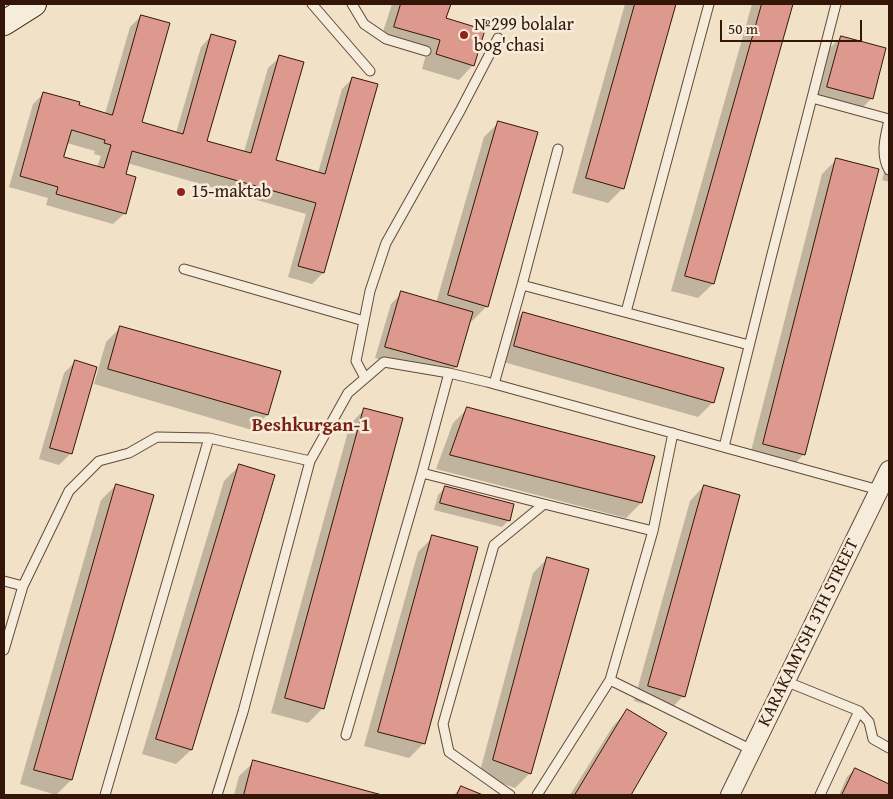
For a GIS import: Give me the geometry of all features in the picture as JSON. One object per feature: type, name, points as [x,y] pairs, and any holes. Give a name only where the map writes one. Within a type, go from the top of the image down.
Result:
[{"type":"main road","points":[[4,23],[34,4]]},
{"type":"street","name":"KARAKAMYSH 3TH STREET","points":[[730,795],[786,681],[884,491],[889,470]]},
{"type":"lane","points":[[312,4],[370,71]]},
{"type":"lane","points":[[352,4],[364,24],[386,38],[426,51]]},
{"type":"lane","points":[[626,312],[710,4]]},
{"type":"lane","points":[[724,447],[836,4]]},
{"type":"lane","points":[[365,378],[356,361],[370,290],[386,243],[460,111],[498,38]]},
{"type":"lane","points":[[812,98],[889,120],[883,143],[886,164],[889,170]]},
{"type":"lane","points":[[494,384],[558,149]]},
{"type":"lane","points":[[184,269],[364,321]]},
{"type":"lane","points":[[522,285],[749,345]]},
{"type":"lane","points":[[216,795],[242,712],[310,461],[348,393],[384,362],[449,373],[494,384],[884,491]]},
{"type":"lane","points":[[346,735],[449,373]]},
{"type":"lane","points":[[537,795],[610,680],[653,531],[673,433]]},
{"type":"lane","points":[[4,650],[23,586],[68,491],[99,461],[129,453],[157,437],[209,438],[310,461]]},
{"type":"lane","points":[[105,795],[209,438]]},
{"type":"lane","points":[[422,472],[653,531]]},
{"type":"lane","points":[[510,795],[449,752],[443,724],[494,545],[544,504]]},
{"type":"lane","points":[[4,581],[23,586]]},
{"type":"lane","points":[[610,680],[752,750]]},
{"type":"lane","points":[[786,681],[859,711],[869,722],[873,739],[889,748]]},
{"type":"lane","points":[[820,795],[859,711]]},
{"type":"building","points":[[401,4],[451,4],[446,18],[485,30],[474,66],[436,54],[440,40],[394,27]]},
{"type":"building","points":[[635,4],[676,4],[624,189],[586,178]]},
{"type":"building","points":[[762,4],[793,4],[714,284],[685,276]]},
{"type":"building","points":[[141,15],[170,23],[142,122],[183,134],[211,34],[236,41],[207,141],[251,153],[279,55],[304,62],[276,160],[325,174],[352,77],[378,84],[324,273],[298,266],[316,203],[132,151],[126,174],[136,177],[126,214],[56,194],[58,187],[20,176],[43,92],[80,102],[79,105],[112,115]],"holes":[[[72,130],[105,140],[104,143],[111,145],[104,168],[64,157]]]},
{"type":"building","points":[[841,36],[886,48],[873,99],[827,87]]},
{"type":"building","points":[[498,121],[538,132],[488,307],[448,295]]},
{"type":"building","points":[[836,158],[879,169],[805,455],[763,444]]},
{"type":"building","points":[[401,291],[473,312],[457,367],[385,347]]},
{"type":"building","points":[[523,312],[724,368],[714,403],[514,346]]},
{"type":"building","points":[[120,326],[281,371],[268,415],[108,369]]},
{"type":"building","points":[[75,360],[97,367],[72,454],[50,448]]},
{"type":"building","points":[[467,407],[655,456],[642,503],[450,455]]},
{"type":"building","points":[[364,408],[403,418],[324,709],[285,698]]},
{"type":"building","points":[[239,464],[275,475],[192,750],[156,739]]},
{"type":"building","points":[[116,484],[154,495],[72,780],[34,770]]},
{"type":"building","points":[[704,485],[740,495],[685,697],[648,686]]},
{"type":"building","points":[[445,486],[514,504],[510,521],[440,503]]},
{"type":"building","points":[[432,535],[478,547],[425,744],[378,732]]},
{"type":"building","points":[[547,557],[589,569],[531,774],[493,760]]},
{"type":"building","points":[[627,709],[667,733],[631,795],[575,795]]},
{"type":"building","points":[[253,760],[382,795],[244,795]]},
{"type":"building","points":[[855,768],[889,784],[889,795],[842,795]]},
{"type":"building","points":[[461,786],[483,795],[457,795]]},
{"type":"place","name":"№299 bolalar bog'chasi","points":[[464,35]]},
{"type":"place","name":"15-maktab","points":[[181,192]]},
{"type":"district","name":"Beshkurgan-1","points":[[311,426]]}]
